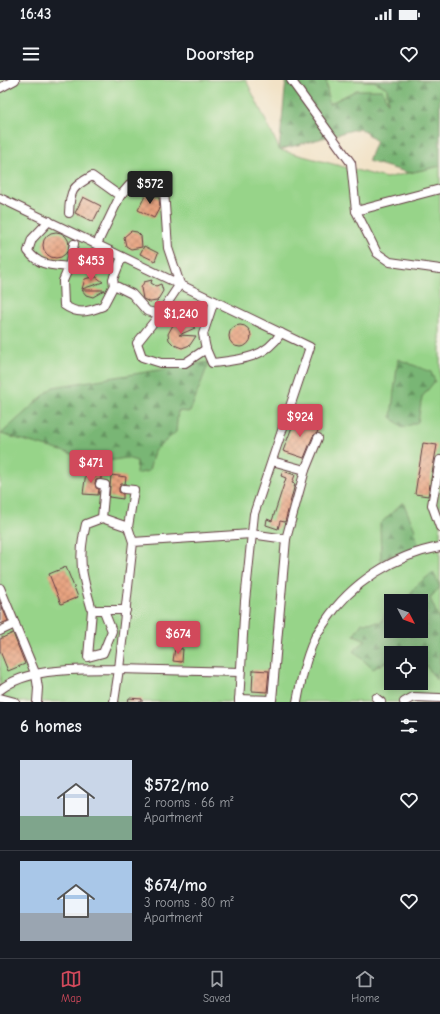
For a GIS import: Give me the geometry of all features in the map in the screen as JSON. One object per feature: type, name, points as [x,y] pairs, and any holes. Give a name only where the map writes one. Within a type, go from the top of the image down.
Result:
[{"type":"street","points":[[0,88],[15,80]]},
{"type":"street","points":[[291,80],[351,163],[356,211],[376,253],[390,262],[440,269]]},
{"type":"street","points":[[69,213],[70,195],[80,183],[92,176],[120,196]]},
{"type":"street","points":[[97,244],[120,196],[133,181],[146,181],[164,190],[168,248],[180,284]]},
{"type":"street","points":[[356,211],[440,189]]},
{"type":"street","points":[[0,198],[310,347],[254,514],[251,534],[239,700],[272,700],[286,539],[305,470],[318,438]]},
{"type":"street","points":[[49,222],[32,239],[28,251],[35,261],[47,265],[69,267]]},
{"type":"street","points":[[74,244],[69,267],[63,281],[64,305],[72,311],[87,312],[103,306],[114,285],[113,279],[122,257]]},
{"type":"street","points":[[180,284],[160,314],[136,343],[142,357],[161,363],[185,363],[206,349]]},
{"type":"street","points":[[114,285],[132,294],[147,311],[160,314]]},
{"type":"street","points":[[214,301],[203,334],[206,349],[212,363],[247,359],[273,345],[281,333]]},
{"type":"street","points":[[439,522],[432,505],[440,460]]},
{"type":"street","points":[[272,461],[305,470]]},
{"type":"street","points":[[100,484],[105,485],[102,518]]},
{"type":"street","points":[[114,702],[133,542],[128,527],[134,490],[124,489]]},
{"type":"street","points":[[104,611],[112,631],[103,653],[88,657],[92,610],[81,573],[81,543],[86,524],[102,518],[128,527]]},
{"type":"street","points":[[133,542],[251,534],[286,539]]},
{"type":"street","points":[[297,702],[302,672],[314,638],[334,610],[361,582],[386,566],[430,549],[440,547]]},
{"type":"street","points":[[0,588],[36,675],[38,688],[37,702]]},
{"type":"street","points":[[92,610],[126,610]]},
{"type":"street","points":[[0,631],[15,624]]},
{"type":"street","points":[[0,690],[8,684],[45,672],[119,669],[240,672]]},
{"type":"street","points":[[404,702],[413,697],[440,698]]},
{"type":"street","points":[[0,698],[15,702]]},
{"type":"green space","points":[[0,80],[246,80],[280,150],[386,178],[440,166],[440,702],[0,702]]},
{"type":"green space","points":[[286,80],[326,80],[329,104],[357,90],[382,90],[388,103],[387,88],[374,81],[337,80],[440,80],[440,166],[409,173],[368,161],[376,141],[360,128],[279,150]]},
{"type":"green space","points":[[326,80],[374,81],[387,88],[388,105],[357,90],[329,104]]},
{"type":"green space","points":[[398,359],[431,372],[435,381],[422,397],[418,422],[403,428],[391,417]]},
{"type":"green space","points":[[209,362],[190,412],[178,411],[176,432],[154,451],[149,471],[136,474],[137,461],[126,458],[95,463],[76,455],[1,434],[53,387]]},
{"type":"green space","points":[[403,502],[415,530],[418,547],[381,560],[380,524]]},
{"type":"green space","points":[[433,572],[440,587],[430,598],[440,621],[440,667],[436,680],[428,668],[428,646],[384,646],[384,663],[373,669],[353,651],[366,640],[354,635],[362,623],[382,622],[384,616],[384,638],[428,638],[428,594],[411,594],[415,587]]},
{"type":"building","points":[[147,192],[159,198],[160,207],[154,218],[138,210]]},
{"type":"building","points":[[83,197],[101,206],[93,222],[75,213]]},
{"type":"building","points":[[131,231],[137,232],[141,236],[142,247],[131,249],[126,246],[124,237]]},
{"type":"building","points":[[56,232],[65,236],[69,245],[65,254],[56,258],[47,254],[43,245],[47,236]]},
{"type":"building","points":[[144,246],[158,253],[155,261],[140,254]]},
{"type":"building","points":[[95,276],[103,282],[82,289],[85,279]]},
{"type":"building","points":[[152,280],[151,283],[156,286],[161,284],[163,291],[157,301],[150,302],[143,299],[141,288],[144,282]]},
{"type":"building","points":[[82,290],[105,290],[93,297],[86,295]]},
{"type":"building","points":[[185,321],[195,328],[179,335],[196,336],[190,345],[182,348],[174,345],[169,340],[168,334],[173,325]]},
{"type":"building","points":[[236,325],[244,325],[251,332],[251,340],[244,347],[236,347],[229,340],[229,332]]},
{"type":"building","points":[[295,419],[319,428],[317,433],[313,436],[304,458],[283,451]]},
{"type":"building","points":[[423,443],[437,445],[428,496],[415,494]]},
{"type":"building","points":[[283,471],[295,475],[292,483],[295,484],[285,522],[280,521],[278,529],[266,525],[267,519],[272,521],[286,478],[281,476]]},
{"type":"building","points":[[86,472],[101,474],[101,479],[96,480],[95,483],[96,488],[99,489],[98,495],[83,494]]},
{"type":"building","points":[[111,475],[126,477],[125,484],[121,484],[119,488],[119,492],[123,494],[123,499],[109,497]]},
{"type":"building","points":[[66,567],[78,597],[61,604],[49,574]]},
{"type":"building","points":[[0,602],[8,621],[0,624]]},
{"type":"building","points":[[13,633],[25,664],[8,671],[0,651],[0,639]]},
{"type":"building","points":[[175,648],[183,649],[182,662],[173,661]]},
{"type":"building","points":[[253,670],[269,671],[267,692],[252,691]]},
{"type":"building","points":[[129,698],[142,699],[142,702],[128,702]]}]
